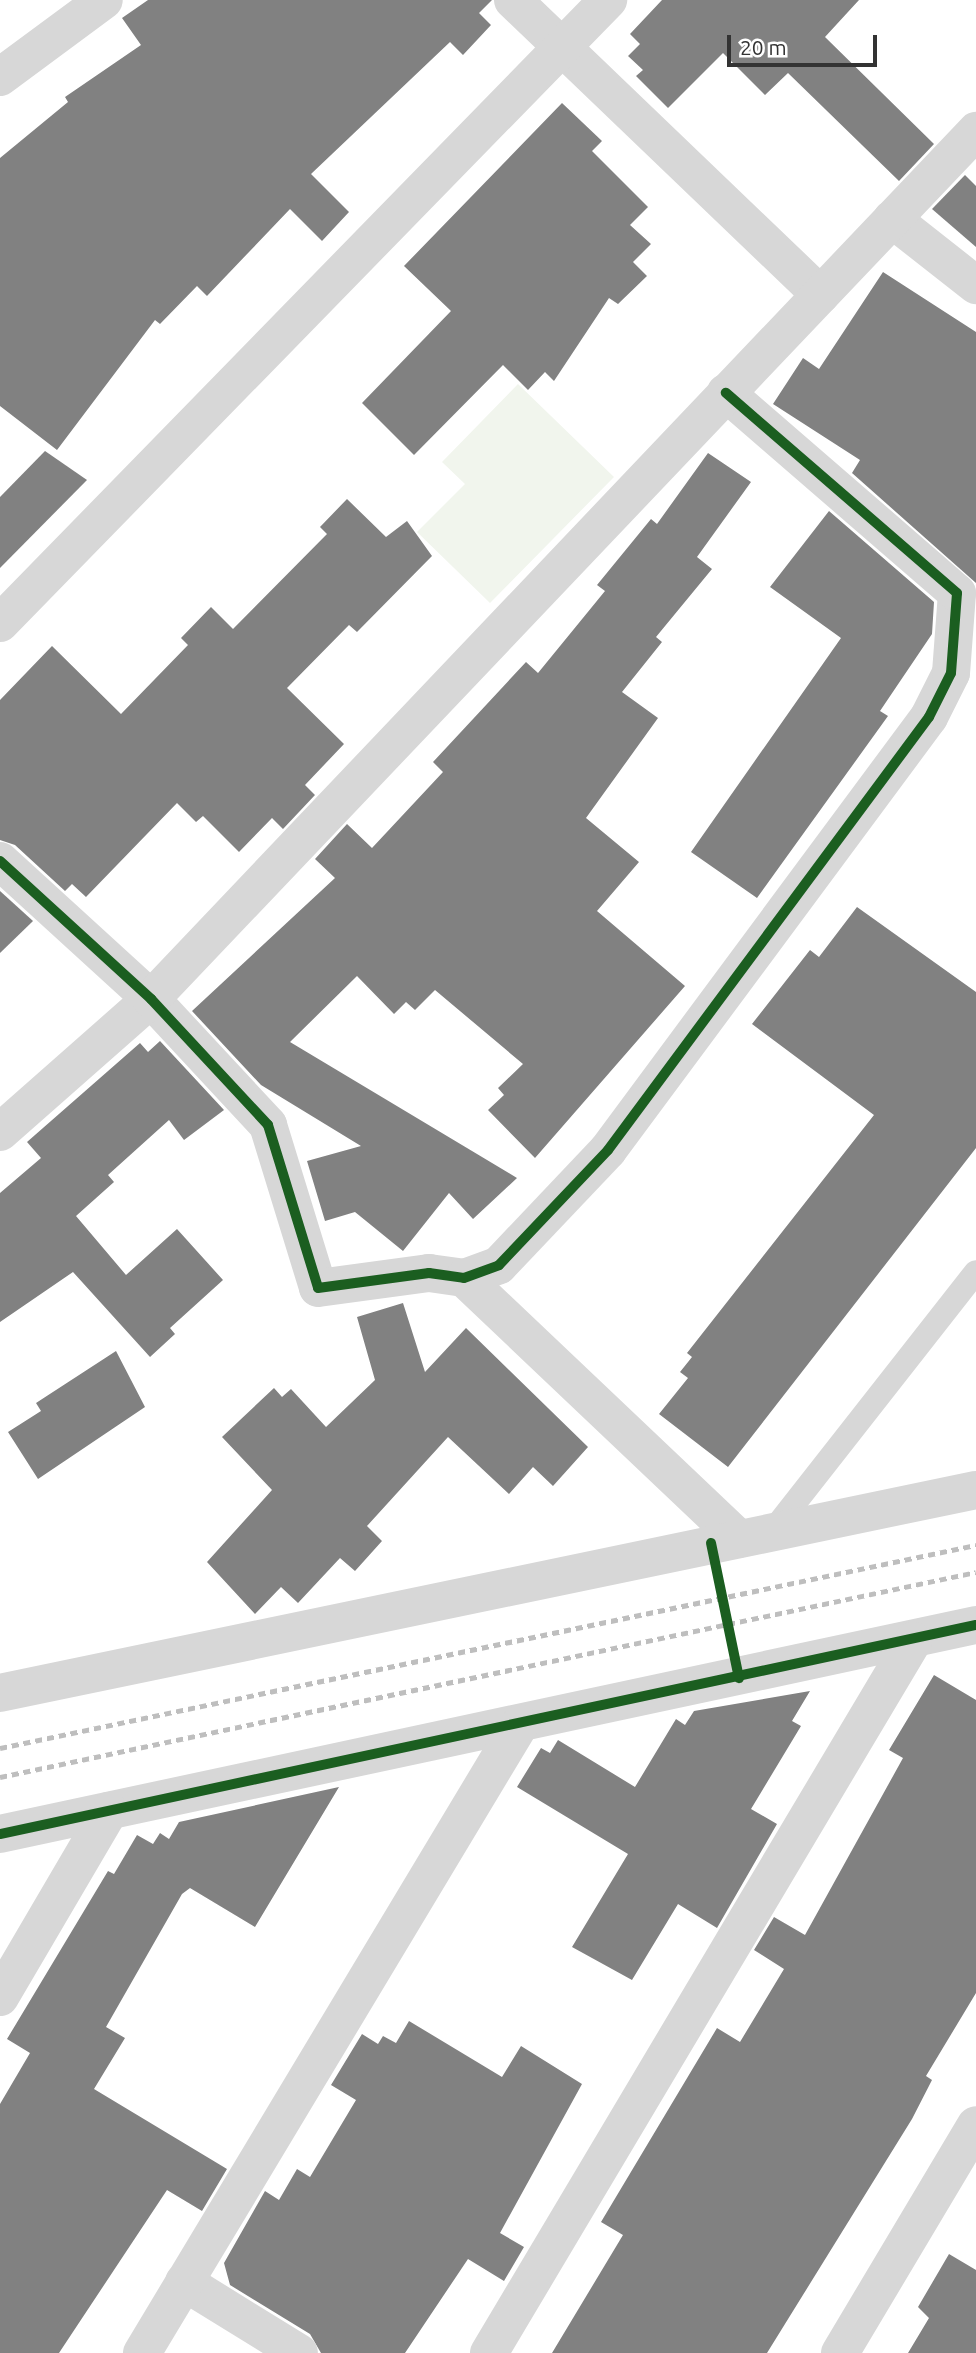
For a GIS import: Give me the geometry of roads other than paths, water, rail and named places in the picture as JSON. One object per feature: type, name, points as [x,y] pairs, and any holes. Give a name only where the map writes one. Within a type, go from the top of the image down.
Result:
[{"type":"street","points":[[0,77],[104,0]]},
{"type":"street","points":[[513,0],[821,295]]},
{"type":"street","points":[[0,623],[608,0]]},
{"type":"street","points":[[0,1132],[151,999],[976,131]]},
{"type":"street","points":[[892,219],[976,285]]},
{"type":"street","points":[[0,861],[151,999],[268,1125],[318,1288],[429,1273],[464,1278],[499,1265],[608,1150],[929,717],[963,683],[957,593],[726,393]]},
{"type":"street","points":[[464,1278],[755,1535]]},
{"type":"street","points":[[0,1693],[976,1490]]},
{"type":"street","points":[[0,1834],[976,1626]]},
{"type":"street","points":[[489,2353],[913,1641]]},
{"type":"street","points":[[142,2353],[520,1724]]},
{"type":"street","points":[[0,1997],[109,1811]]},
{"type":"street","points":[[840,2353],[976,2125]]},
{"type":"street","points":[[184,2282],[299,2353]]},
{"type":"lane","points":[[755,1535],[976,1272]]},
{"type":"railway","points":[[0,1748],[976,1545]]},
{"type":"railway","points":[[0,1777],[976,1572]]}]
